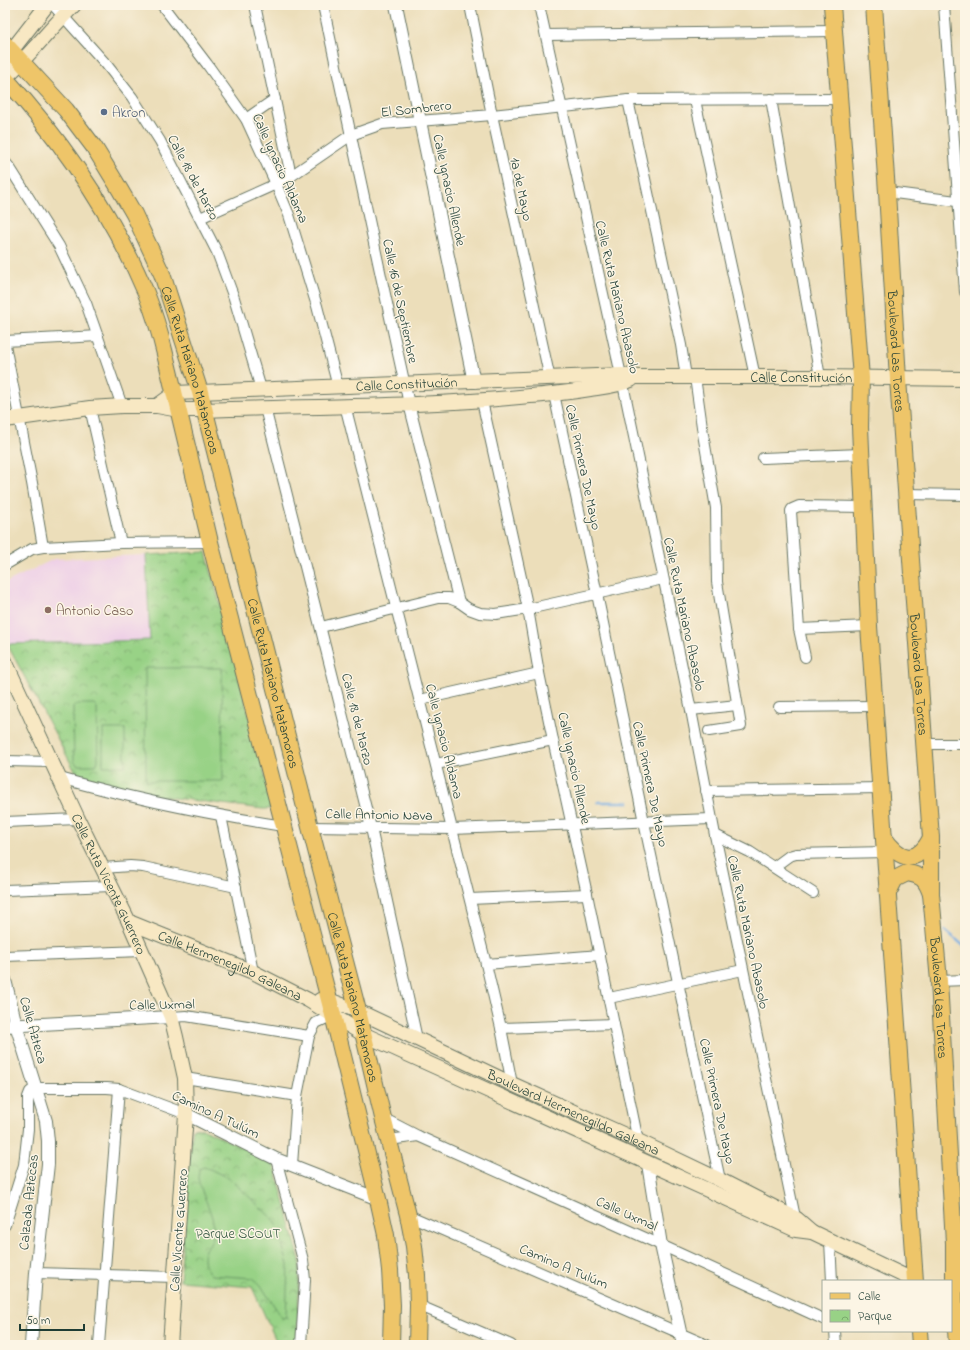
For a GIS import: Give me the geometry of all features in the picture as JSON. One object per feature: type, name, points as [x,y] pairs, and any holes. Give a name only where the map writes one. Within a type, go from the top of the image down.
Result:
[{"type":"main road","points":[[5,78],[11,54],[47,5]]},
{"type":"main road","points":[[11,54],[63,16],[74,5]]},
{"type":"main road","points":[[832,5],[861,378],[860,427],[869,626],[915,1280]]},
{"type":"main road","name":"Boulevard Las Torres","points":[[874,5],[898,379],[931,838],[930,894],[939,981],[957,1300],[957,1345]]},
{"type":"main road","name":"Calle Ruta Mariano Matamoros","points":[[11,54],[66,110],[94,147],[134,214],[162,274],[206,410],[408,1215],[414,1246],[418,1305],[417,1345]]},
{"type":"main road","name":"Calle Ruta Mariano Matamoros","points":[[5,78],[50,130],[76,166],[105,212],[146,294],[159,331],[210,542],[331,1008],[378,1199],[386,1235],[390,1270],[392,1305],[391,1345]]},
{"type":"main road","name":"Calle Constitución","points":[[5,420],[90,408],[122,406],[157,406],[179,410],[206,410],[482,401],[554,394],[638,377],[965,379]]},
{"type":"main road","name":"Calle Constitución","points":[[175,393],[550,379],[622,380]]},
{"type":"main road","points":[[157,406],[175,393]]},
{"type":"main road","name":"Calle Ruta Vicente Guerrero","points":[[5,660],[78,819],[129,922],[170,1017],[185,1078],[186,1114]]},
{"type":"main road","points":[[884,845],[907,856],[917,855],[922,852],[931,838]]},
{"type":"main road","points":[[888,893],[895,879],[907,873],[921,877],[927,883],[930,894]]},
{"type":"main road","name":"Calle Hermenegildo Galeana","points":[[129,922],[253,972],[308,1000],[331,1008]]},
{"type":"main road","name":"Boulevard Hermenegildo Galeana","points":[[331,1008],[358,1011],[512,1084],[638,1141],[720,1180],[796,1224],[913,1280]]},
{"type":"main road","name":"Boulevard Hermenegildo Galeana","points":[[331,1008],[363,1034],[648,1164],[796,1224]]},
{"type":"main road","name":"Calle Vicente Guerrero","points":[[170,1345],[186,1114]]},
{"type":"main road","points":[[919,1332],[920,1345]]},
{"type":"street","name":"Calle 18 de Marzo","points":[[53,5],[106,64],[132,97],[160,141],[217,252],[234,298],[261,390]]},
{"type":"street","points":[[255,5],[291,176]]},
{"type":"street","name":"Calle 16 de Septiembre","points":[[323,5],[380,276],[409,404],[459,602]]},
{"type":"street","name":"Calle Ignacio Allende","points":[[396,5],[474,382]]},
{"type":"street","name":"1a de Mayo","points":[[470,5],[492,115],[550,379]]},
{"type":"street","name":"Calle Ruta Mariano Abasolo","points":[[539,5],[622,380],[691,710],[711,819],[796,1224]]},
{"type":"street","points":[[944,5],[962,202],[965,292]]},
{"type":"street","name":"Calle Ignacio Aldama","points":[[167,7],[246,119],[276,184],[289,215],[315,298],[338,388]]},
{"type":"street","points":[[546,35],[834,31]]},
{"type":"street","points":[[246,119],[275,99]]},
{"type":"street","points":[[771,99],[820,377]]},
{"type":"street","name":"El Sombrero","points":[[200,218],[276,184],[291,176],[351,135],[382,124],[492,115],[628,100],[840,99]]},
{"type":"street","points":[[628,100],[681,345],[691,377],[716,508],[717,582],[740,726],[709,731]]},
{"type":"street","points":[[695,100],[755,377]]},
{"type":"street","points":[[5,162],[59,246],[86,303],[122,406]]},
{"type":"street","points":[[887,192],[962,202]]},
{"type":"street","points":[[5,341],[98,336]]},
{"type":"street","points":[[5,345],[43,547]]},
{"type":"street","name":"Calle Primera De Mayo","points":[[554,394],[720,1180]]},
{"type":"street","name":"Calle Ignacio Allende","points":[[482,401],[528,609],[539,673],[600,955],[638,1141]]},
{"type":"street","name":"Calle Ignacio Aldama","points":[[345,405],[486,964],[512,1084]]},
{"type":"street","points":[[90,408],[121,543]]},
{"type":"street","name":"Calle 18 de Marzo","points":[[265,408],[371,828],[417,1039]]},
{"type":"street","points":[[763,458],[861,454]]},
{"type":"street","points":[[906,494],[965,495]]},
{"type":"street","points":[[805,657],[799,629],[790,514],[792,509],[799,506],[864,507]]},
{"type":"street","points":[[5,565],[32,549],[43,547],[121,543],[210,542]]},
{"type":"street","points":[[321,627],[438,598],[449,598],[459,602],[469,609],[496,614],[528,609],[663,579]]},
{"type":"street","points":[[799,629],[869,626]]},
{"type":"street","points":[[420,700],[539,673]]},
{"type":"street","points":[[691,710],[737,705]]},
{"type":"street","points":[[779,707],[874,706]]},
{"type":"street","points":[[436,764],[553,740]]},
{"type":"street","points":[[924,744],[965,744]]},
{"type":"street","points":[[5,760],[52,762]]},
{"type":"street","points":[[60,778],[105,791],[221,816],[283,826]]},
{"type":"street","points":[[706,791],[880,788]]},
{"type":"street","points":[[221,816],[253,972]]},
{"type":"street","points":[[5,822],[78,819]]},
{"type":"street","name":"Calle Antonio Nava","points":[[310,827],[452,829],[711,819]]},
{"type":"street","points":[[715,836],[750,852],[813,893]]},
{"type":"street","points":[[774,867],[789,856],[796,854],[884,845]]},
{"type":"street","points":[[103,868],[130,866],[142,867],[236,887]]},
{"type":"street","points":[[5,890],[112,886]]},
{"type":"street","points":[[470,899],[587,894]]},
{"type":"street","points":[[5,956],[142,951]]},
{"type":"street","points":[[486,964],[600,955]]},
{"type":"street","points":[[609,998],[743,970]]},
{"type":"street","name":"Calle Azteca","points":[[5,980],[11,1026],[35,1088]]},
{"type":"street","points":[[939,981],[965,980]]},
{"type":"street","points":[[292,1165],[297,1096],[309,1036],[316,1023],[331,1008]]},
{"type":"street","name":"Calle Uxmal","points":[[11,1026],[186,1016],[309,1036]]},
{"type":"street","points":[[501,1028],[614,1024]]},
{"type":"street","points":[[185,1078],[297,1096]]},
{"type":"street","points":[[5,1225],[24,1165],[28,1129],[28,1097],[30,1092],[35,1088]]},
{"type":"street","name":"Camino A Tulúm","points":[[35,1088],[107,1088],[119,1090],[186,1114],[276,1159],[378,1199]]},
{"type":"street","name":"Calzada Aztecas","points":[[31,1345],[36,1273],[48,1164],[46,1121],[35,1088]]},
{"type":"street","points":[[98,1345],[119,1090]]},
{"type":"street","name":"Calle Uxmal","points":[[383,1118],[418,1136],[822,1319]]},
{"type":"street","points":[[389,1140],[418,1136]]},
{"type":"street","points":[[276,1159],[303,1260],[305,1280],[301,1345]]},
{"type":"street","points":[[648,1164],[661,1245],[683,1345]]},
{"type":"street","name":"Camino A Tulúm","points":[[408,1215],[707,1345]]},
{"type":"street","points":[[830,1241],[832,1280]]},
{"type":"street","points":[[36,1273],[175,1277]]},
{"type":"street","points":[[418,1305],[511,1345]]},
{"type":"street","points":[[835,1332],[836,1345]]},
{"type":"shaded area","points":[[146,555],[150,640],[7,644],[5,635],[5,583],[54,559]]},
{"type":"green space","points":[[206,552],[271,798],[270,809],[142,794],[76,773],[7,644],[150,640],[146,555]]},
{"type":"green space","points":[[145,668],[222,668],[223,781],[146,781]]},
{"type":"green space","points":[[77,704],[94,704],[97,707],[98,761],[96,765],[77,765],[74,761],[73,707]]},
{"type":"green space","points":[[103,729],[125,729],[125,766],[103,766]]},
{"type":"green space","name":"Parque SCOUT","points":[[193,1128],[202,1128],[274,1163],[300,1260],[297,1345],[278,1345],[252,1287],[180,1281],[188,1165]]},
{"type":"green space","points":[[204,1167],[230,1179],[276,1222],[288,1265],[286,1317],[282,1318],[260,1284],[253,1278],[211,1275],[207,1269],[204,1260],[204,1253],[205,1249],[211,1242],[214,1233],[214,1224],[198,1178],[199,1169]]},
{"type":"waterway","points":[[598,802],[629,802]]},
{"type":"waterway","points":[[945,930],[965,947]]},
{"type":"place","name":"Akron","points":[[104,112]]},
{"type":"place","name":"Antonio Caso","points":[[48,610]]}]
